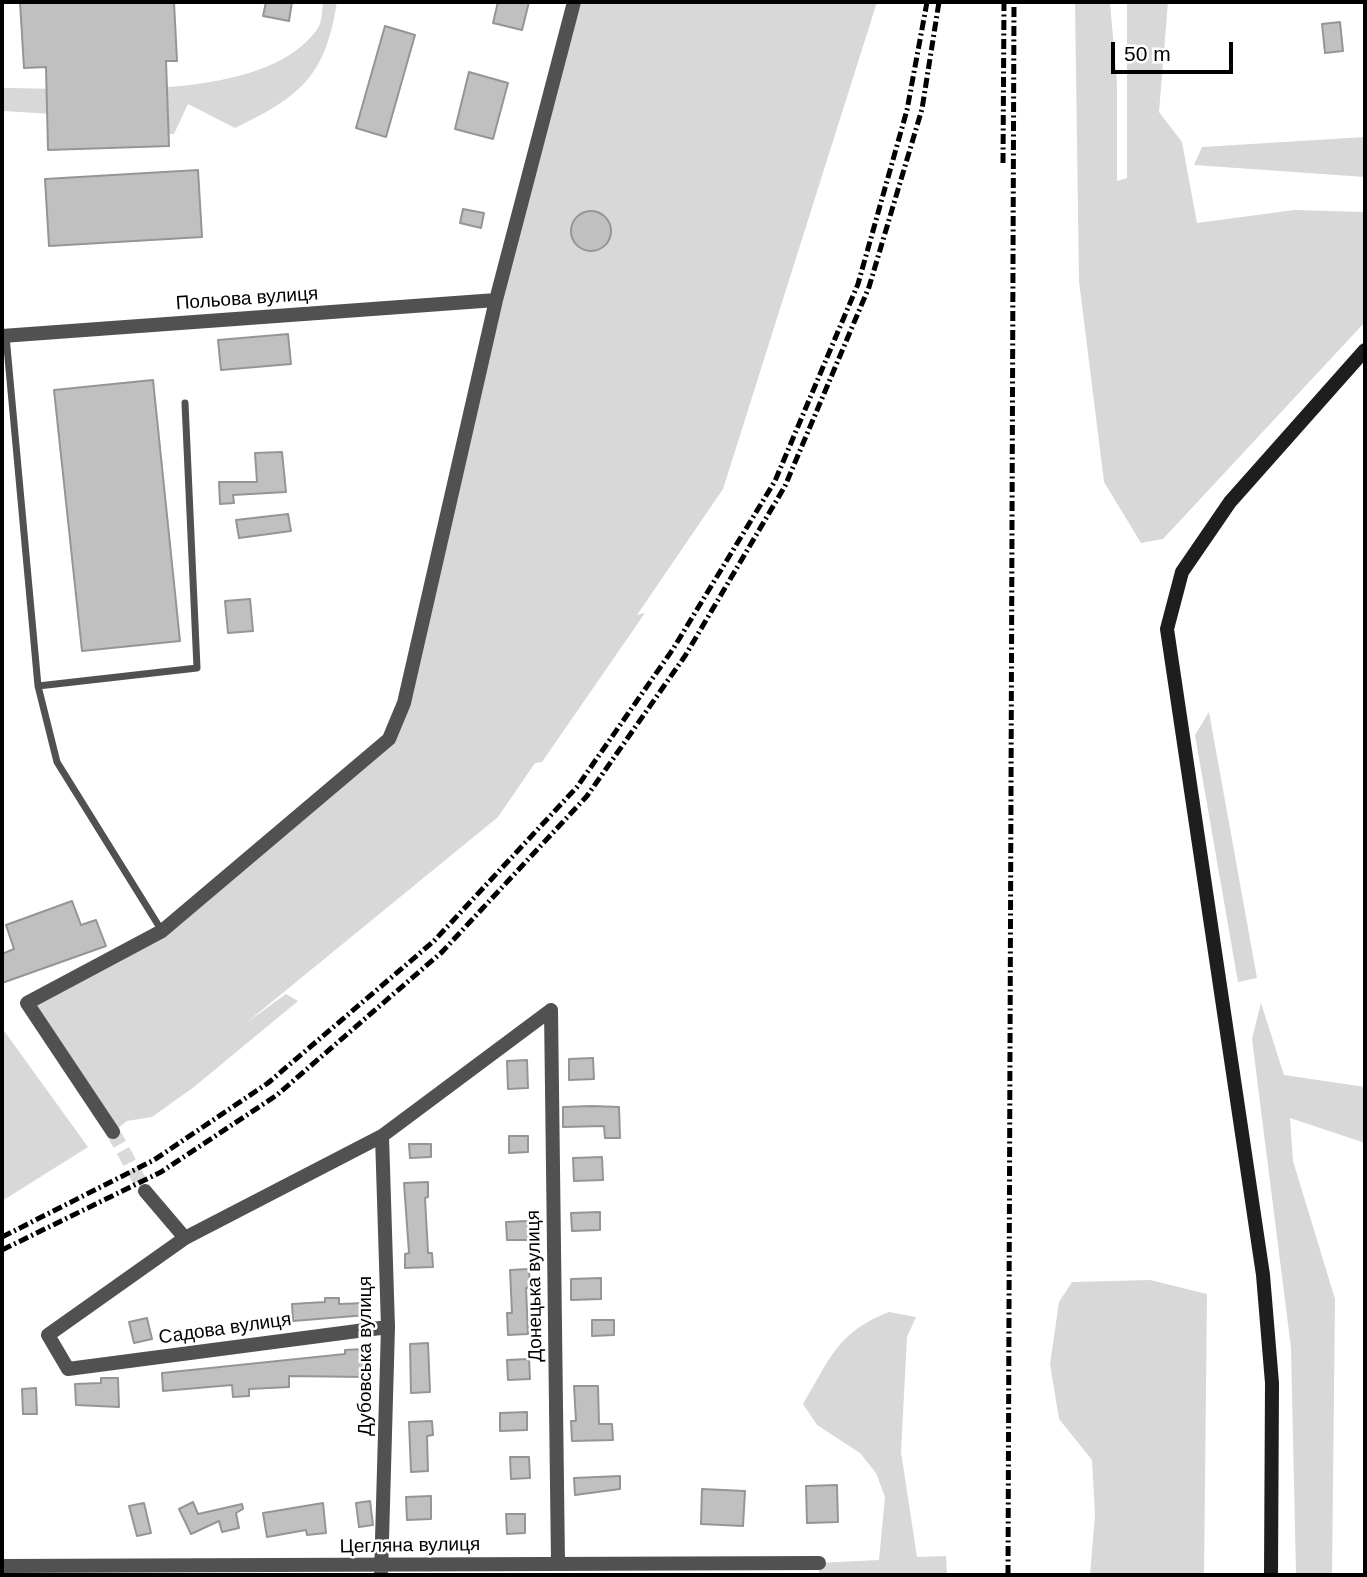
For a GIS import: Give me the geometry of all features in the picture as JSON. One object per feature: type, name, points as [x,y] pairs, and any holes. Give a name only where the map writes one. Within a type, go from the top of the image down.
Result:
[{"type":"main road","points":[[1271,1575],[1272,1383],[1263,1275],[1167,629],[1182,572],[1230,502],[1365,350]]},
{"type":"street","points":[[113,1132],[27,1003],[162,931],[389,739],[404,703],[496,300],[574,2]]},
{"type":"street","name":"Польова вулиця","points":[[4,336],[496,300]]},
{"type":"street","name":"Донецька вулиця","points":[[382,1136],[551,1010],[558,1563]]},
{"type":"street","points":[[145,1191],[185,1238],[382,1136]]},
{"type":"street","name":"Дубовська вулиця","points":[[381,1571],[388,1327],[382,1136]]},
{"type":"street","name":"Садова вулиця","points":[[185,1238],[48,1335],[68,1369],[388,1327]]},
{"type":"street","name":"Цегляна вулиця","points":[[2,1566],[381,1571],[558,1563],[819,1563]]},
{"type":"lane","points":[[4,336],[38,686],[57,762],[162,931]]},
{"type":"lane","points":[[38,686],[197,668],[186,403]]},
{"type":"shaded area","points":[[323,2],[337,2],[332,28],[317,66],[293,94],[235,128],[188,104],[174,134],[108,138],[54,114],[2,111],[2,88],[171,87],[217,81],[258,70],[293,53],[318,28]]},
{"type":"shaded area","points":[[574,2],[877,2],[723,489],[637,615],[645,613],[542,762],[535,763],[498,817],[246,1023],[286,994],[298,1001],[194,1087],[152,1117],[127,1121],[113,1132],[27,1003],[162,931],[389,739]]},
{"type":"shaded area","points":[[1075,2],[1110,2],[1117,84],[1117,181],[1127,178],[1127,2],[1168,2],[1159,112],[1182,142],[1197,223],[1294,210],[1365,212],[1365,322],[1163,539],[1141,543],[1104,482],[1079,281]]},
{"type":"shaded area","points":[[1365,137],[1365,177],[1194,165],[1202,147]]},
{"type":"shaded area","points":[[1209,712],[1257,978],[1238,982],[1195,735]]},
{"type":"shaded area","points":[[1261,1003],[1284,1075],[1365,1087],[1365,1143],[1290,1118],[1293,1161],[1335,1299],[1332,1575],[1296,1575],[1291,1348],[1252,1039]]},
{"type":"shaded area","points":[[2,1028],[88,1147],[2,1201]]},
{"type":"shaded area","points":[[1150,1280],[1207,1294],[1204,1575],[1090,1575],[1095,1515],[1092,1460],[1059,1419],[1050,1364],[1059,1302],[1072,1282]]},
{"type":"shaded area","points":[[889,1312],[916,1317],[907,1337],[901,1452],[917,1557],[946,1556],[947,1575],[819,1575],[819,1563],[879,1560],[885,1497],[876,1473],[860,1453],[817,1425],[803,1404],[829,1360],[846,1338],[871,1320]]},
{"type":"building","points":[[20,2],[174,2],[177,61],[166,61],[169,146],[48,150],[46,67],[24,68]]},
{"type":"building","points":[[266,2],[292,2],[289,21],[263,16]]},
{"type":"building","points":[[498,2],[529,2],[522,30],[493,23]]},
{"type":"building","points":[[1340,22],[1343,51],[1325,53],[1322,24]]},
{"type":"building","points":[[385,26],[415,35],[386,137],[356,128]]},
{"type":"building","points":[[469,72],[508,83],[493,139],[455,129]]},
{"type":"building","points":[[198,170],[202,237],[49,246],[45,179]]},
{"type":"building","points":[[463,209],[484,213],[481,228],[460,223]]},
{"type":"building","points":[[591,211],[605,217],[611,231],[605,245],[591,251],[577,245],[571,231],[577,217]]},
{"type":"building","points":[[288,334],[291,364],[221,370],[218,340]]},
{"type":"building","points":[[153,380],[180,641],[82,651],[54,390]]},
{"type":"building","points":[[282,452],[286,492],[233,495],[234,503],[220,504],[219,482],[257,482],[255,453]]},
{"type":"building","points":[[288,514],[291,531],[239,538],[236,520]]},
{"type":"building","points":[[250,599],[253,631],[228,633],[225,601]]},
{"type":"building","points":[[72,901],[81,925],[96,920],[106,946],[2,983],[2,954],[14,949],[6,925]]},
{"type":"building","points":[[593,1058],[594,1079],[569,1080],[569,1059]]},
{"type":"building","points":[[527,1060],[528,1088],[508,1089],[507,1061]]},
{"type":"building","points":[[563,1107],[619,1107],[620,1138],[605,1138],[604,1126],[563,1127]]},
{"type":"building","points":[[509,1136],[528,1136],[528,1152],[509,1153]]},
{"type":"building","points":[[409,1144],[431,1144],[431,1157],[410,1158]]},
{"type":"building","points":[[602,1157],[603,1180],[574,1181],[573,1158]]},
{"type":"building","points":[[428,1182],[428,1197],[425,1198],[428,1253],[432,1253],[433,1267],[405,1268],[405,1254],[409,1253],[404,1183]]},
{"type":"building","points":[[600,1212],[600,1230],[572,1231],[571,1213]]},
{"type":"building","points":[[528,1221],[529,1240],[507,1240],[506,1222]]},
{"type":"building","points":[[529,1269],[530,1288],[526,1288],[528,1334],[508,1335],[507,1313],[512,1313],[510,1270]]},
{"type":"building","points":[[601,1278],[601,1299],[571,1300],[571,1279]]},
{"type":"building","points":[[325,1298],[339,1298],[339,1304],[366,1303],[367,1315],[293,1321],[292,1304],[325,1302]]},
{"type":"building","points":[[147,1318],[152,1339],[134,1343],[129,1322]]},
{"type":"building","points":[[592,1320],[614,1320],[614,1335],[592,1336]]},
{"type":"building","points":[[428,1343],[430,1392],[411,1393],[410,1344]]},
{"type":"building","points":[[364,1349],[364,1377],[289,1376],[289,1387],[249,1389],[249,1396],[233,1397],[232,1385],[163,1391],[162,1373],[345,1354],[345,1350]]},
{"type":"building","points":[[529,1359],[530,1379],[508,1380],[507,1360]]},
{"type":"building","points":[[101,1378],[118,1378],[119,1407],[76,1405],[75,1384],[101,1383]]},
{"type":"building","points":[[574,1386],[598,1386],[599,1424],[612,1424],[613,1440],[572,1441],[571,1421],[576,1421]]},
{"type":"building","points":[[36,1388],[37,1414],[23,1414],[22,1389]]},
{"type":"building","points":[[527,1412],[527,1430],[500,1431],[500,1413]]},
{"type":"building","points":[[432,1421],[433,1435],[427,1436],[428,1471],[411,1472],[409,1422]]},
{"type":"building","points":[[510,1457],[529,1457],[530,1478],[511,1479]]},
{"type":"building","points":[[620,1476],[620,1489],[575,1495],[574,1478]]},
{"type":"building","points":[[837,1485],[838,1522],[807,1523],[806,1486]]},
{"type":"building","points":[[702,1489],[745,1491],[743,1526],[701,1524]]},
{"type":"building","points":[[431,1496],[431,1519],[407,1520],[406,1497]]},
{"type":"building","points":[[370,1501],[373,1525],[359,1527],[356,1503]]},
{"type":"building","points":[[193,1502],[198,1514],[242,1504],[243,1509],[236,1513],[239,1528],[222,1532],[219,1521],[191,1534],[179,1509]]},
{"type":"building","points":[[144,1503],[151,1533],[137,1536],[129,1506]]},
{"type":"building","points":[[323,1503],[326,1533],[307,1535],[306,1530],[267,1537],[263,1513]]},
{"type":"building","points":[[506,1514],[525,1514],[525,1533],[507,1534]]},
{"type":"tunnel","points":[[113,1132],[145,1191]]},
{"type":"railway","points":[[2,1237],[154,1160],[268,1083],[434,941],[577,787],[673,649],[775,481],[858,284],[907,110],[927,2]]},
{"type":"railway","points":[[2,1250],[161,1172],[277,1095],[442,952],[587,796],[685,656],[785,486],[869,287],[922,109],[939,2]]},
{"type":"railway","points":[[1003,163],[1004,2]]},
{"type":"railway","points":[[1008,1575],[1014,2]]}]
